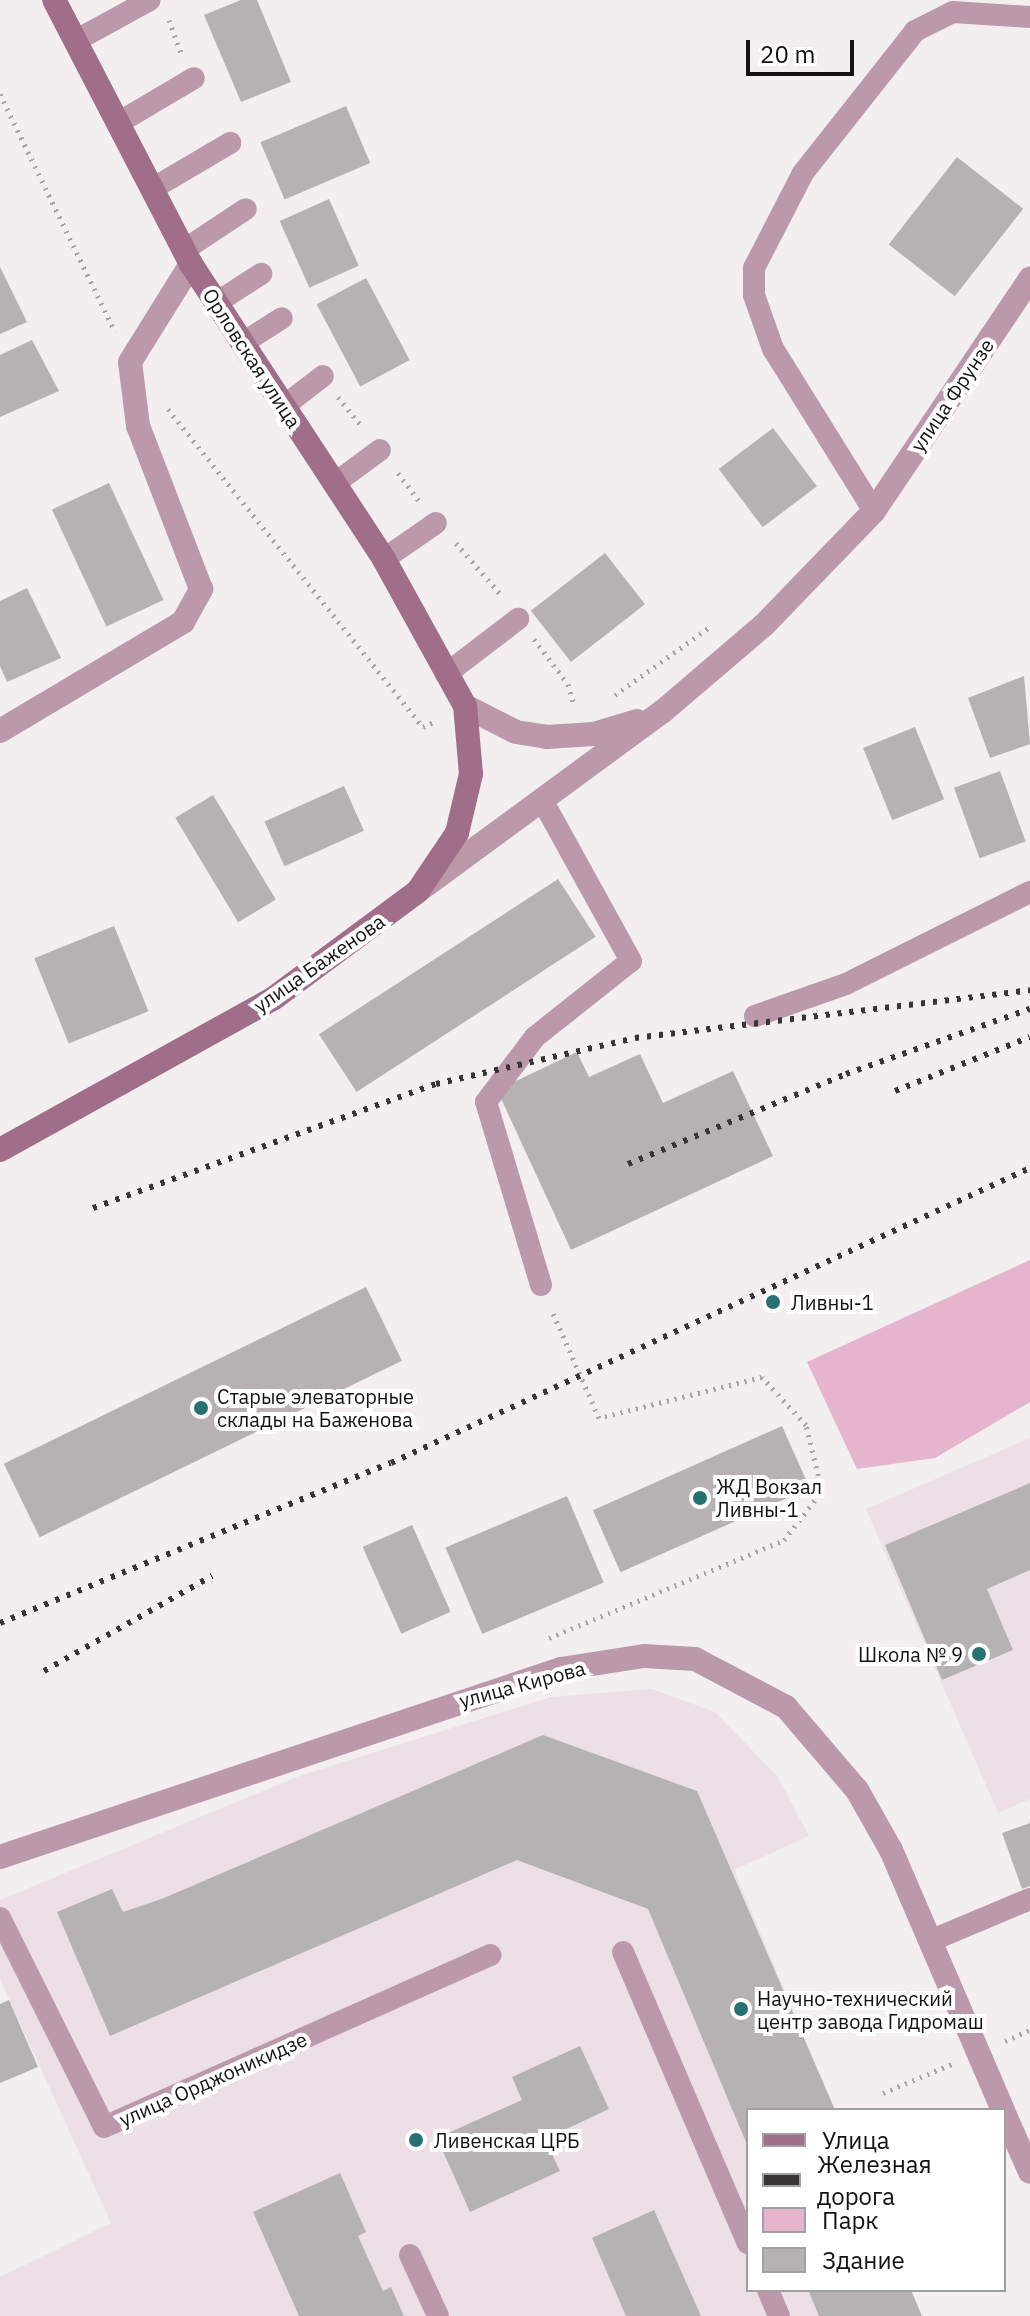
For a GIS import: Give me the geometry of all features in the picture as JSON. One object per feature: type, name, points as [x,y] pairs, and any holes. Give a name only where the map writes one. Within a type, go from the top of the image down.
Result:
[{"type":"main road","name":"Орловская улица","points":[[54,0],[187,257],[384,559],[465,706]]},
{"type":"main road","name":"улица Баженова","points":[[0,1150],[274,998],[418,891],[450,845],[465,806],[471,755],[465,706]]},
{"type":"street","points":[[0,731],[183,622],[201,589],[138,426],[130,362],[187,257]]},
{"type":"street","name":"улица Фрунзе","points":[[418,891],[662,712],[764,625],[874,511],[1030,279]]},
{"type":"street","points":[[465,706],[516,732],[561,739],[662,712]]},
{"type":"street","name":"улица Кирова","points":[[0,1857],[495,1688],[561,1669],[669,1656],[710,1663],[751,1684],[818,1737],[875,1820],[1002,2108]]},
{"type":"street","name":"улица Кирова","points":[[1006,2118],[1030,2172]]},
{"type":"lane","points":[[75,41],[158,7]]},
{"type":"lane","points":[[874,511],[773,349],[754,295],[754,268],[803,173],[915,31],[953,12],[1030,17]]},
{"type":"lane","points":[[118,123],[194,78]]},
{"type":"lane","points":[[152,189],[230,143]]},
{"type":"lane","points":[[187,257],[246,209]]},
{"type":"lane","points":[[216,303],[261,274]]},
{"type":"lane","points":[[243,343],[282,318]]},
{"type":"lane","points":[[284,406],[323,376]]},
{"type":"lane","points":[[334,484],[380,450]]},
{"type":"lane","points":[[384,559],[436,523]]},
{"type":"lane","points":[[446,674],[518,619]]},
{"type":"lane","points":[[541,1285],[486,1102],[535,1037],[631,961],[542,800]]},
{"type":"lane","points":[[755,1016],[846,984],[1030,892]]},
{"type":"lane","points":[[930,1941],[1030,1899]]},
{"type":"lane","name":"улица Орджоникидзе","points":[[0,1918],[104,2127],[490,1955]]},
{"type":"lane","points":[[623,1952],[746,2238]]},
{"type":"lane","points":[[410,2255],[438,2316]]},
{"type":"lane","points":[[769,2292],[779,2316]]},
{"type":"path","points":[[158,7],[194,78]]},
{"type":"path","points":[[0,94],[130,362],[423,727],[465,706]]},
{"type":"path","points":[[323,376],[436,523],[518,619],[568,684],[576,723]]},
{"type":"path","points":[[602,704],[718,621]]},
{"type":"path","points":[[534,1645],[784,1540],[822,1491],[806,1425],[762,1377],[599,1418],[541,1285]]},
{"type":"path","points":[[883,2093],[978,2053]]},
{"type":"shaded area","name":"Школа № 9","points":[[1030,1438],[1030,1799],[998,1813],[866,1509]]},
{"type":"shaded area","points":[[652,1689],[715,1712],[778,1777],[809,1836],[734,1870],[834,2108],[746,2108],[746,2292],[912,2292],[922,2316],[0,2316],[0,2277],[111,2223],[0,1979],[0,1900],[299,1776],[551,1697]]},
{"type":"green space","points":[[1030,1260],[1030,1402],[935,1458],[857,1469],[807,1362]]},
{"type":"building","points":[[241,0],[257,0],[291,82],[241,102],[204,15]]},
{"type":"building","points":[[346,106],[370,163],[285,199],[260,142]]},
{"type":"building","points":[[957,157],[1023,209],[955,296],[889,244]]},
{"type":"building","points":[[329,199],[359,266],[309,288],[280,221]]},
{"type":"building","points":[[0,267],[27,322],[0,334]]},
{"type":"building","points":[[366,278],[410,360],[360,386],[317,304]]},
{"type":"building","points":[[32,340],[59,391],[0,417],[0,355]]},
{"type":"building","points":[[773,428],[817,486],[763,527],[719,469]]},
{"type":"building","points":[[109,483],[164,600],[106,627],[52,510]]},
{"type":"building","points":[[605,553],[645,604],[571,662],[531,611]]},
{"type":"building","points":[[27,588],[61,658],[7,682],[0,666],[0,601]]},
{"type":"building","points":[[1024,676],[1030,744],[990,758],[968,698]]},
{"type":"building","points":[[915,727],[944,799],[892,820],[863,748]]},
{"type":"building","points":[[1000,771],[1026,841],[980,858],[954,788]]},
{"type":"building","points":[[344,786],[364,831],[284,866],[265,821]]},
{"type":"building","points":[[213,795],[276,900],[238,922],[175,818]]},
{"type":"building","points":[[558,879],[596,937],[357,1092],[319,1034]]},
{"type":"building","points":[[114,926],[148,1011],[69,1044],[34,958]]},
{"type":"building","points":[[577,1052],[589,1077],[640,1054],[663,1103],[733,1071],[773,1156],[571,1250],[497,1090]]},
{"type":"building","name":"Старые элеваторные склады на Баженова","points":[[366,1287],[402,1361],[40,1537],[4,1464]]},
{"type":"building","name":"ЖД Вокзал Ливны-1","points":[[782,1426],[810,1488],[621,1572],[593,1510]]},
{"type":"building","points":[[1030,1483],[1030,1570],[987,1589],[1013,1650],[942,1680],[885,1545]]},
{"type":"building","points":[[567,1496],[604,1583],[482,1634],[445,1548]]},
{"type":"building","points":[[412,1525],[451,1612],[401,1634],[363,1547]]},
{"type":"building","points":[[543,1735],[697,1791],[834,2108],[746,2108],[746,2142],[648,1909],[517,1860],[110,2036],[57,1912],[112,1889],[123,1912],[164,1898]]},
{"type":"building","points":[[1030,1823],[1030,1886],[1022,1889],[1002,1833]]},
{"type":"building","points":[[9,2000],[38,2067],[0,2083],[0,2004]]},
{"type":"building","points":[[580,2046],[609,2109],[545,2139],[560,2171],[470,2212],[437,2138],[522,2100],[512,2077]]},
{"type":"building","points":[[340,2173],[366,2232],[358,2236],[383,2291],[391,2287],[404,2316],[299,2316],[253,2212]]},
{"type":"building","points":[[654,2210],[701,2316],[626,2316],[592,2238]]},
{"type":"building","points":[[809,2292],[912,2292],[922,2316],[819,2316]]},
{"type":"railway","points":[[93,1208],[436,1084],[635,1038],[1030,990]]},
{"type":"railway","points":[[628,1164],[846,1074],[1030,1009]]},
{"type":"railway","points":[[895,1091],[1030,1037]]},
{"type":"railway","points":[[0,1623],[391,1463],[1030,1168]]},
{"type":"railway","points":[[44,1671],[212,1576]]},
{"type":"place","name":"Ливны-1","points":[[773,1302]]},
{"type":"place","name":"Старые элеваторные склады на Баженова","points":[[201,1408]]},
{"type":"place","name":"ЖД Вокзал Ливны-1","points":[[700,1498]]},
{"type":"place","name":"Школа № 9","points":[[979,1654]]},
{"type":"place","name":"Научно-технический центр завода Гидромаш","points":[[741,2009]]},
{"type":"place","name":"Ливенская ЦРБ","points":[[416,2140]]}]
